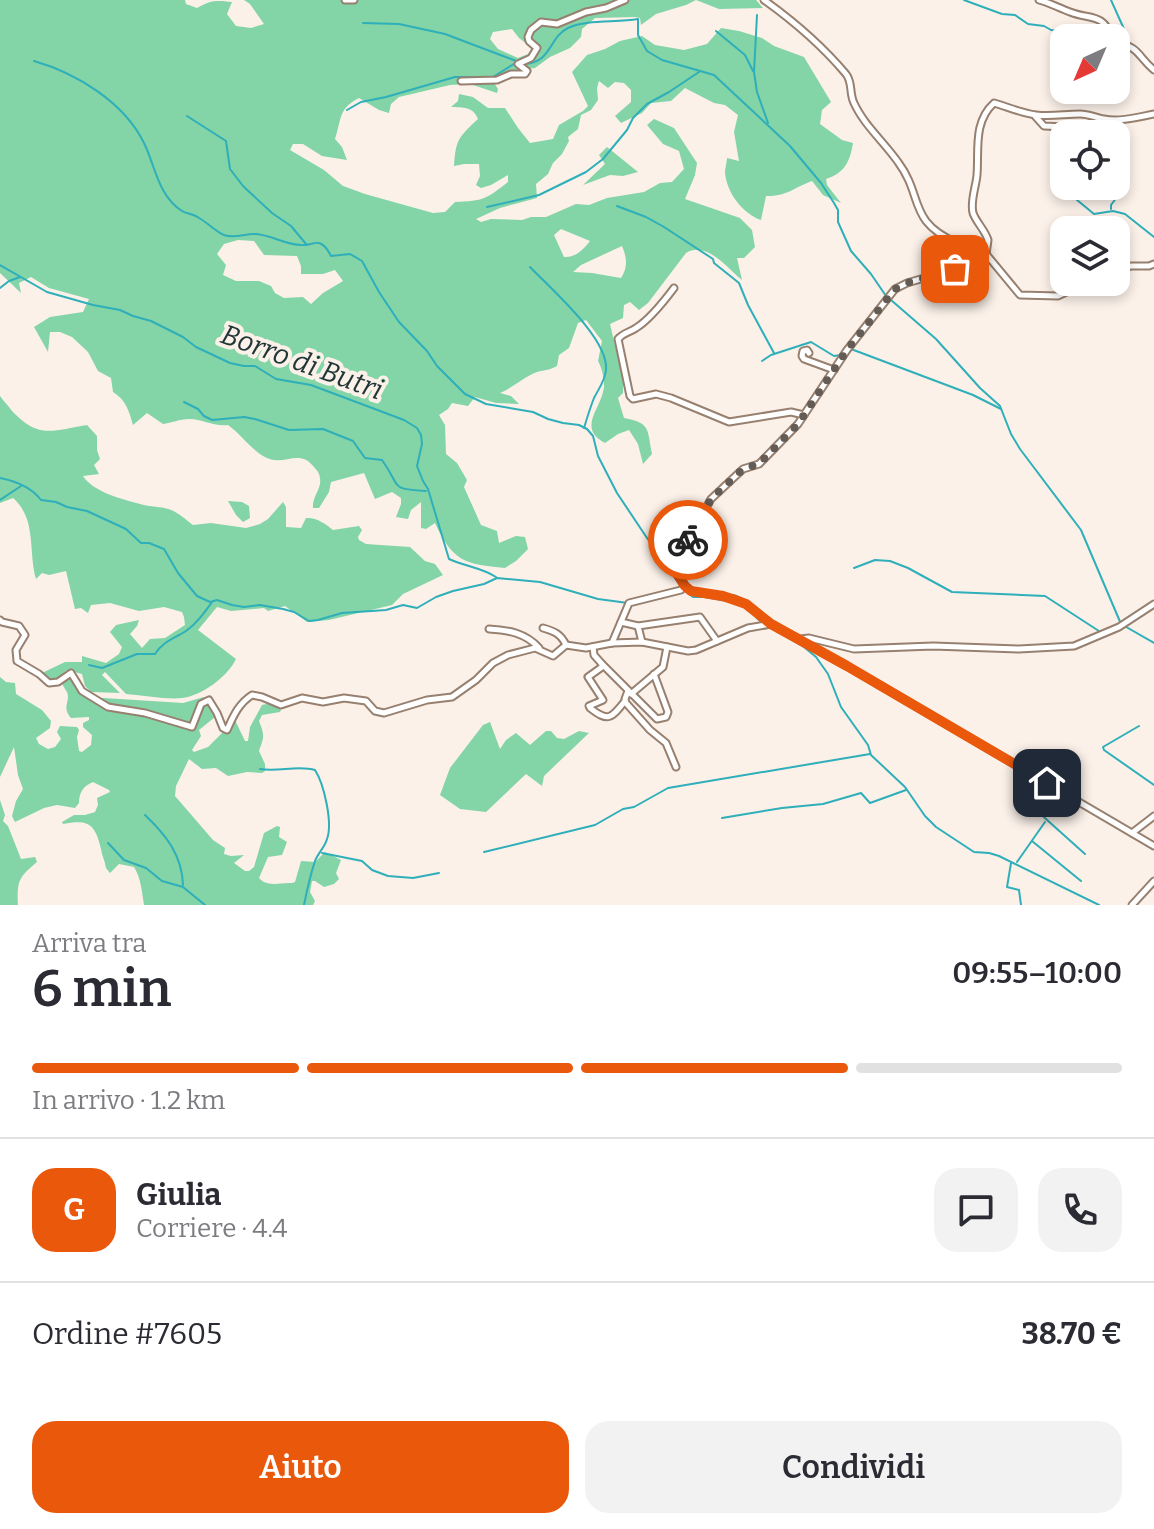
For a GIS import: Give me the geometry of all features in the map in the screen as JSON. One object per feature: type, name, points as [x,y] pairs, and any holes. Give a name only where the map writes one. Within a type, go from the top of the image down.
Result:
[{"type":"street","points":[[345,0],[354,0]]},
{"type":"street","points":[[461,81],[497,80],[511,74],[525,74],[527,71],[518,64],[531,58],[537,48],[528,37],[535,26],[541,22],[557,24],[625,0]]},
{"type":"street","points":[[764,0],[800,29],[846,74],[852,85],[852,100],[901,165],[924,219],[943,237],[982,253],[1020,295],[1050,296]]},
{"type":"street","points":[[1039,0],[1072,14],[1100,19],[1104,24]]},
{"type":"street","points":[[1130,45],[1154,70]]},
{"type":"street","points":[[1106,120],[1077,114],[1034,115],[994,103],[988,109],[978,131],[972,208],[988,240],[982,253],[955,269],[895,289],[783,440],[759,464],[743,469],[711,499],[672,566],[691,591],[723,596],[746,604],[771,624],[835,663],[1154,846]]},
{"type":"street","points":[[1121,120],[1154,114]]},
{"type":"street","points":[[1034,115],[1044,126],[1050,126]]},
{"type":"street","points":[[1130,266],[1154,264]]},
{"type":"street","points":[[674,288],[637,328],[618,339],[633,399],[656,394],[729,422],[791,412],[804,415]]},
{"type":"street","points":[[809,353],[803,351],[804,359],[834,370]]},
{"type":"street","points":[[612,643],[629,603],[681,590],[685,586]]},
{"type":"street","points":[[799,639],[809,638],[854,649],[1074,646],[1119,627],[1154,604]]},
{"type":"street","points":[[621,622],[638,626],[700,617],[717,641]]},
{"type":"street","points":[[0,620],[19,626],[25,635],[16,650],[17,661],[49,683],[58,682],[71,673],[82,691],[108,707],[145,713],[192,727],[201,704],[209,700],[223,728],[227,730],[231,717],[252,695],[281,705],[302,698],[323,702],[344,698],[366,701],[375,711],[384,713],[427,700],[452,697],[493,663],[525,649],[539,649],[553,656],[566,645],[586,648],[642,642],[688,651],[748,628],[771,624]]},
{"type":"street","points":[[638,626],[642,642]]},
{"type":"street","points":[[543,628],[555,631],[566,645]]},
{"type":"street","points":[[489,629],[519,633],[532,639],[539,649]]},
{"type":"street","points":[[593,647],[594,655],[657,719],[666,717],[668,712],[654,674]]},
{"type":"street","points":[[602,664],[588,677],[603,700],[589,706],[603,718],[608,718],[618,711],[630,692],[663,667],[667,647]]},
{"type":"street","points":[[625,701],[666,743],[676,767]]},
{"type":"street","points":[[1132,833],[1154,816]]},
{"type":"street","points":[[1132,905],[1154,881]]},
{"type":"green space","points":[[0,0],[185,0],[186,4],[197,8],[210,2],[226,1],[232,2],[227,14],[236,26],[251,28],[264,24],[244,0],[696,0],[656,14],[641,25],[640,18],[635,17],[595,18],[582,29],[581,37],[570,48],[535,68],[510,71],[491,78],[498,89],[497,93],[470,84],[450,85],[399,97],[391,104],[389,113],[359,98],[344,110],[335,139],[347,160],[322,156],[303,144],[293,144],[290,150],[324,170],[343,186],[433,213],[445,212],[455,202],[484,198],[508,182],[508,175],[481,188],[476,185],[480,176],[479,164],[454,166],[459,140],[478,119],[470,110],[451,107],[458,101],[459,94],[473,97],[488,108],[505,108],[530,143],[553,139],[559,125],[588,106],[572,72],[587,55],[620,41],[642,36],[655,45],[684,50],[707,44],[721,28],[762,38],[804,57],[831,102],[822,110],[820,124],[842,140],[853,143],[846,166],[826,179],[841,203],[823,195],[812,181],[785,193],[766,196],[761,220],[742,207],[726,180],[727,158],[739,161],[734,132],[738,115],[725,105],[714,103],[685,88],[671,101],[651,103],[642,113],[621,123],[615,116],[631,102],[631,90],[624,83],[615,82],[608,88],[599,81],[598,100],[591,110],[581,115],[578,129],[568,137],[562,154],[548,174],[536,184],[537,198],[500,208],[476,219],[481,222],[546,217],[576,204],[589,205],[672,182],[684,169],[679,151],[663,144],[647,125],[654,119],[674,128],[697,163],[685,199],[740,218],[752,230],[755,247],[744,258],[737,258],[742,280],[709,253],[694,250],[686,253],[648,303],[639,310],[630,302],[624,305],[623,318],[610,324],[623,380],[623,393],[618,398],[624,418],[639,422],[648,433],[652,454],[643,464],[638,444],[629,430],[605,443],[593,432],[592,419],[604,388],[598,361],[602,341],[586,320],[578,323],[569,348],[559,355],[557,366],[532,374],[500,393],[511,396],[519,404],[496,403],[475,397],[468,406],[452,403],[439,415],[445,425],[446,454],[457,463],[467,480],[464,487],[481,525],[497,531],[499,543],[516,536],[525,537],[528,549],[505,568],[462,559],[448,546],[435,523],[426,529],[421,528],[421,502],[411,510],[408,519],[396,517],[401,498],[392,492],[375,499],[364,473],[331,482],[319,508],[313,508],[320,476],[309,461],[267,458],[228,425],[189,419],[163,424],[147,413],[133,425],[124,402],[113,392],[111,378],[98,371],[88,352],[72,337],[50,332],[48,352],[34,327],[50,317],[83,312],[89,299],[49,288],[31,277],[19,283],[21,293],[0,273]],"holes":[[[512,29],[532,48],[528,54],[518,58],[498,49],[490,39],[493,32]],[[561,229],[590,241],[582,250],[564,257],[554,235]],[[238,240],[254,241],[264,255],[297,256],[301,274],[323,274],[335,270],[343,281],[311,304],[303,297],[284,298],[275,293],[271,286],[259,281],[236,281],[223,275],[226,265],[217,254],[224,244]],[[622,246],[626,258],[621,278],[573,272],[581,265]]]},
{"type":"green space","points":[[696,0],[756,0],[763,8],[719,9]]},
{"type":"green space","points":[[607,147],[638,172],[610,175],[583,185],[605,164],[599,155]]},
{"type":"green space","points":[[0,396],[21,420],[38,429],[55,431],[87,425],[97,436],[100,459],[94,465],[99,474],[83,476],[108,494],[171,510],[193,525],[211,523],[246,528],[268,519],[283,502],[286,527],[301,528],[306,518],[324,523],[333,530],[359,526],[362,530],[359,540],[366,544],[410,547],[425,561],[435,564],[443,575],[403,594],[392,605],[329,620],[307,622],[285,606],[268,611],[264,608],[231,611],[217,607],[198,630],[236,659],[214,684],[190,696],[170,698],[126,694],[105,672],[102,675],[120,693],[91,692],[85,686],[82,674],[67,670],[55,680],[50,679],[42,673],[65,662],[82,662],[82,656],[106,663],[119,654],[122,647],[110,632],[116,625],[139,620],[130,634],[142,648],[150,639],[165,638],[185,625],[184,617],[182,612],[164,607],[139,611],[110,603],[91,605],[88,613],[81,608],[75,609],[66,571],[49,575],[42,573],[36,579],[26,516],[13,498],[0,503]]},
{"type":"green space","points":[[228,501],[249,506],[250,518],[243,522]]},
{"type":"green space","points":[[0,677],[6,682],[15,683],[16,694],[42,710],[51,721],[50,728],[36,738],[48,749],[55,747],[61,739],[57,732],[60,726],[77,727],[79,751],[91,745],[92,735],[83,727],[89,717],[71,718],[67,710],[68,695],[62,683],[70,677],[88,697],[183,703],[204,697],[215,717],[199,730],[201,736],[192,750],[194,752],[208,747],[223,732],[229,732],[235,720],[245,741],[248,741],[250,727],[262,705],[277,706],[280,712],[262,715],[259,721],[263,736],[259,751],[265,771],[228,776],[216,768],[202,769],[189,759],[176,786],[175,796],[213,840],[225,848],[224,854],[244,855],[234,863],[245,871],[254,867],[264,833],[280,827],[279,837],[287,842],[282,855],[268,857],[259,878],[266,883],[295,882],[301,861],[315,862],[325,852],[341,860],[336,873],[339,879],[324,887],[312,881],[310,892],[315,901],[313,905],[144,905],[140,880],[134,867],[119,864],[110,873],[93,828],[79,822],[62,822],[74,815],[95,812],[97,798],[109,790],[93,782],[82,790],[75,808],[57,805],[44,808],[15,822],[12,816],[23,789],[14,747],[0,777]]},
{"type":"green space","points":[[490,722],[500,749],[516,733],[530,745],[546,731],[564,739],[579,731],[589,733],[544,776],[542,786],[526,774],[486,812],[460,809],[440,795],[450,768],[483,725]]},
{"type":"green space","points":[[0,800],[5,815],[3,821],[21,859],[35,857],[37,862],[20,880],[18,905],[0,905]]},
{"type":"waterway","points":[[964,0],[1050,29]]},
{"type":"waterway","points":[[1111,0],[1122,24]]},
{"type":"waterway","points":[[757,15],[754,72],[757,92],[768,123]]},
{"type":"waterway","points":[[525,64],[540,59],[568,28],[584,23],[638,19],[638,35],[647,51],[662,60],[714,75],[790,146],[834,203],[838,210],[838,222],[851,251],[886,296]]},
{"type":"waterway","points":[[363,23],[399,24],[445,34],[519,62]]},
{"type":"waterway","points":[[716,31],[745,55],[753,71]]},
{"type":"waterway","points":[[34,61],[82,81],[124,115],[144,143],[162,189],[182,211],[224,235],[254,234],[295,245],[319,243],[331,256],[350,254],[362,261],[399,322],[465,394],[486,404],[533,412],[587,429],[593,436],[598,456],[617,493],[681,586]]},
{"type":"waterway","points":[[347,110],[361,102],[455,77],[493,77],[517,62]]},
{"type":"waterway","points":[[1143,62],[1154,73]]},
{"type":"waterway","points":[[487,207],[539,195],[586,172],[603,159],[647,104],[699,72]]},
{"type":"waterway","points":[[187,116],[226,141],[230,169],[243,186],[291,226],[306,244]]},
{"type":"waterway","points":[[1077,200],[1094,214],[1113,211],[1125,214],[1154,237]]},
{"type":"waterway","points":[[1111,209],[1115,200]]},
{"type":"waterway","points":[[617,206],[664,227],[713,259],[739,283],[774,353]]},
{"type":"waterway","name":"Borro di Butri","points":[[0,265],[47,292],[151,321],[230,363],[255,366],[276,379],[311,385],[404,420],[417,428],[422,444],[417,466],[428,489],[449,559],[496,577]]},
{"type":"waterway","points":[[530,267],[577,315],[604,358],[604,378],[584,428]]},
{"type":"waterway","points":[[0,288],[20,277]]},
{"type":"waterway","points":[[891,300],[936,339],[1000,406],[1020,449],[1081,530],[1121,624],[1154,643]]},
{"type":"waterway","points":[[762,361],[811,342],[834,356],[841,355]]},
{"type":"waterway","points":[[851,349],[973,395],[1001,409]]},
{"type":"waterway","points":[[184,402],[212,420],[244,417],[289,430],[323,429],[353,441],[365,458],[382,460],[401,488],[426,491]]},
{"type":"waterway","points":[[0,478],[23,486],[41,500],[87,511],[126,529],[141,543],[164,549],[197,596],[210,602],[217,600],[244,607],[260,605],[283,609],[309,621],[403,605],[417,608],[436,597],[497,578],[540,582],[598,599],[628,603]]},
{"type":"waterway","points":[[0,500],[21,486]]},
{"type":"waterway","points":[[854,568],[875,560],[890,561],[952,592],[1045,596],[1102,633]]},
{"type":"waterway","points":[[685,591],[693,597],[712,597]]},
{"type":"waterway","points":[[734,601],[747,608],[763,624]]},
{"type":"waterway","points":[[89,665],[102,668],[137,654],[155,654],[165,643],[194,625],[212,602]]},
{"type":"waterway","points":[[769,627],[816,657],[828,674],[841,707],[868,745],[871,755],[905,787],[936,827],[974,852],[999,856],[1099,905]]},
{"type":"waterway","points":[[1139,726],[1103,747],[1154,785]]},
{"type":"waterway","points":[[484,852],[595,825],[668,788],[870,754]]},
{"type":"waterway","points":[[260,769],[315,770],[322,784],[329,832],[315,861],[304,905]]},
{"type":"waterway","points":[[722,818],[823,804],[861,793],[870,803],[906,790]]},
{"type":"waterway","points":[[1027,802],[1085,854]]},
{"type":"waterway","points":[[145,815],[172,846],[180,864],[183,885]]},
{"type":"waterway","points":[[1017,862],[1045,822]]},
{"type":"waterway","points":[[1032,841],[1081,881]]},
{"type":"waterway","points":[[108,843],[124,860],[146,868],[162,881],[183,887],[205,905]]},
{"type":"waterway","points":[[322,853],[362,861],[372,870],[388,876],[413,878],[439,873]]},
{"type":"waterway","points":[[1011,863],[1007,887],[1019,890],[1021,905]]},
{"type":"way so far","points":[[688,540],[711,499],[743,469],[759,464],[798,424],[847,350],[895,289],[955,269]]},
{"type":"route","points":[[688,540],[672,566],[691,591],[723,596],[746,604],[771,624],[1047,783]]}]
